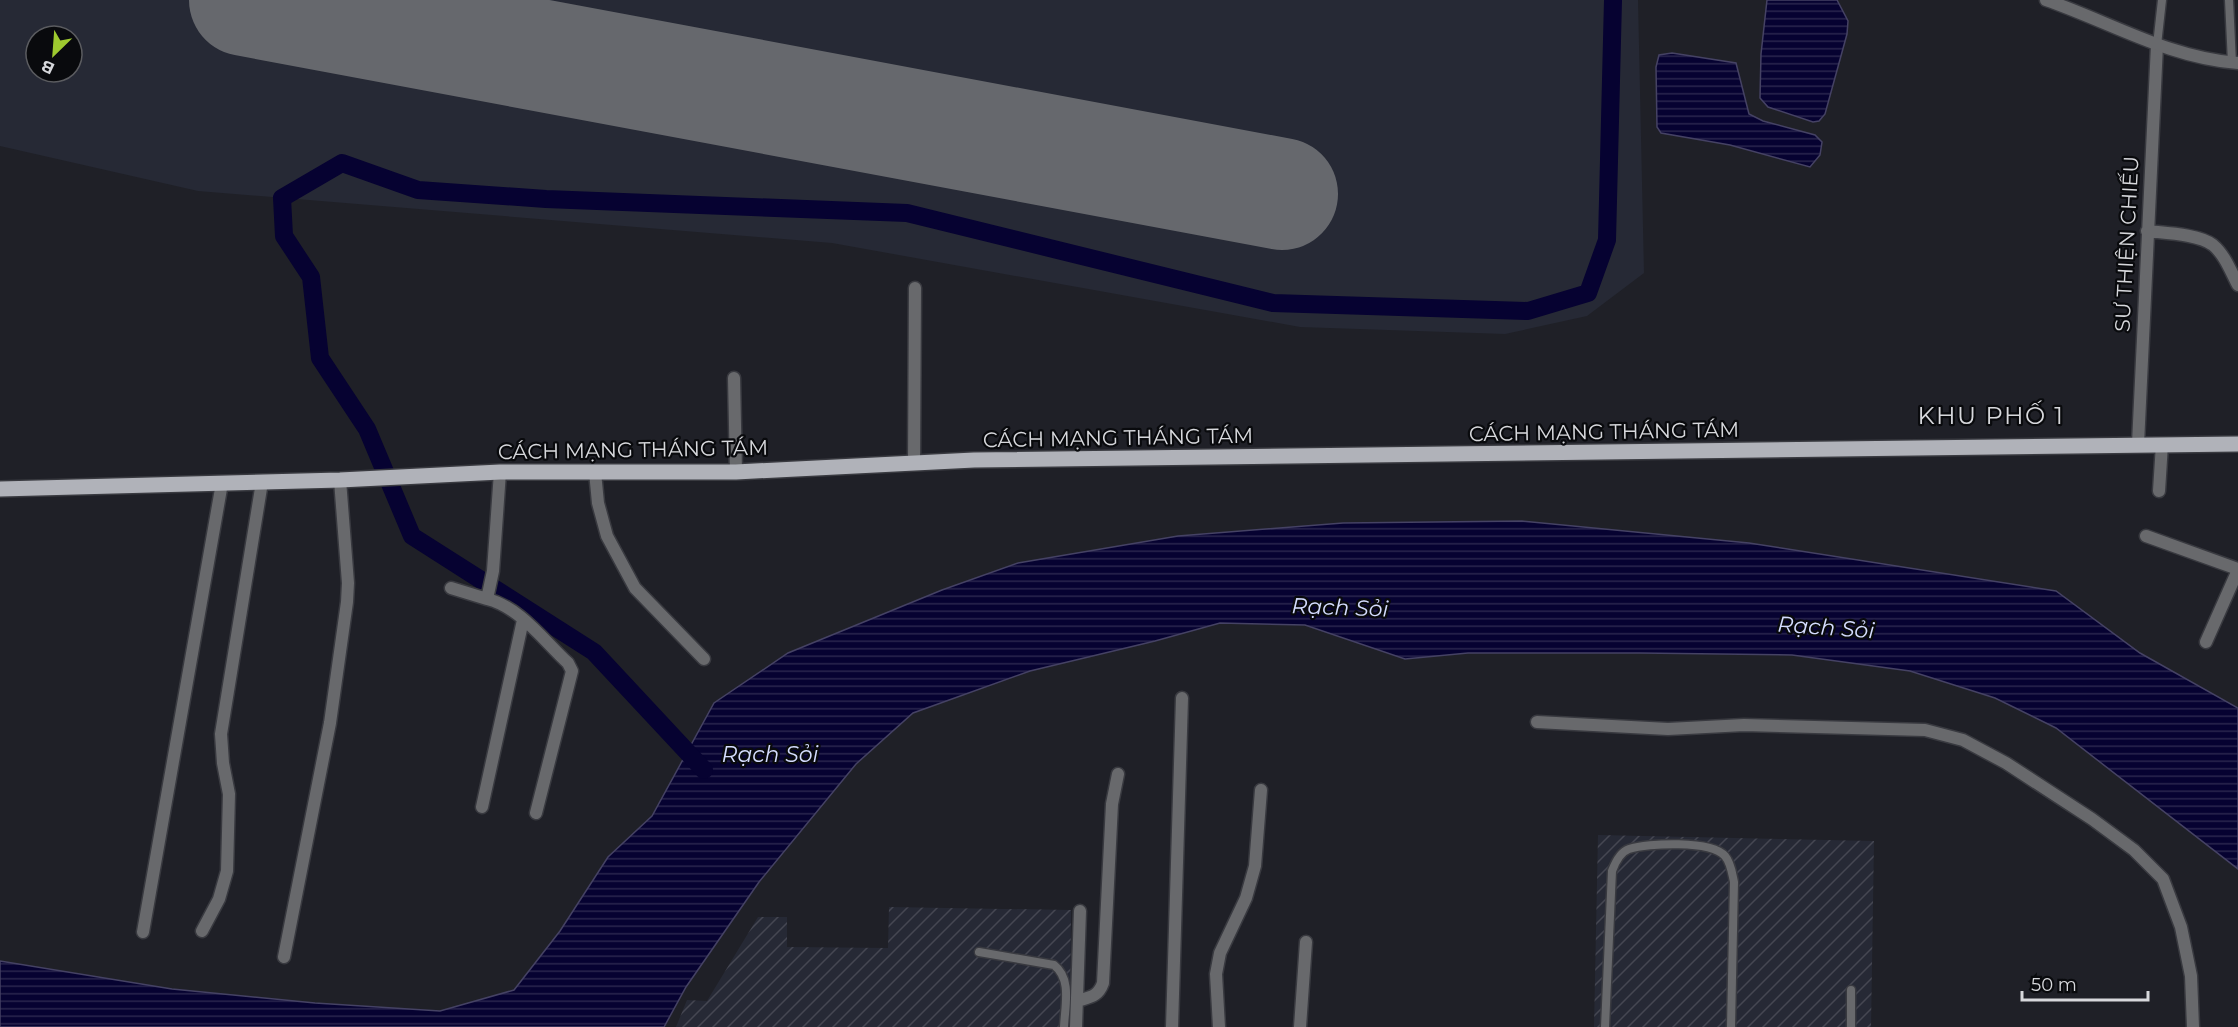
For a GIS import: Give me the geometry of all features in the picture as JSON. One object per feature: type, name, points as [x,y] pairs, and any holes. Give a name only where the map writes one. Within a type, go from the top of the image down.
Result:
[{"type":"main road","name":"CÁCH MẠNG THÁNG TÁM","points":[[0,489],[262,482],[500,472],[736,472],[974,460],[2238,444]]},
{"type":"street","points":[[2046,0],[2086,14],[2157,45],[2201,59],[2235,63]]},
{"type":"street","name":"SƯ THIỆN CHIẾU","points":[[2138,444],[2157,45]]},
{"type":"street","points":[[2147,231],[2188,237],[2211,244],[2224,257],[2238,285]]},
{"type":"street","points":[[914,463],[915,288]]},
{"type":"street","points":[[734,378],[736,472]]},
{"type":"street","points":[[2159,491],[2162,444]]},
{"type":"street","points":[[489,594],[500,472]]},
{"type":"street","points":[[595,472],[598,503],[608,536],[634,588],[704,659]]},
{"type":"street","points":[[284,957],[330,723],[346,613],[348,583],[344,479]]},
{"type":"street","points":[[202,932],[219,899],[227,871],[229,794],[223,763],[221,734],[262,482]]},
{"type":"street","points":[[143,932],[222,483]]},
{"type":"street","points":[[2146,537],[2238,569],[2206,642]]},
{"type":"street","points":[[451,588],[489,594],[523,620],[568,663],[572,671],[536,813]]},
{"type":"street","points":[[482,807],[523,620]]},
{"type":"street","points":[[1172,1027],[1182,698]]},
{"type":"street","points":[[1537,722],[1668,729],[1744,726],[1925,730],[1963,740],[2006,763],[2092,819],[2134,849],[2163,879],[2181,927],[2189,966],[2193,1027]]},
{"type":"street","points":[[1077,1001],[1095,996],[1100,992],[1103,983],[1112,804],[1118,774]]},
{"type":"street","points":[[1219,1027],[1216,974],[1220,953],[1246,898],[1255,866],[1262,790]]},
{"type":"street","points":[[1076,1027],[1080,911]]},
{"type":"street","points":[[1300,1027],[1306,942]]},
{"type":"lane","points":[[2157,45],[2162,0]]},
{"type":"lane","points":[[2229,0],[2235,63]]},
{"type":"lane","points":[[1605,1027],[1612,871],[1617,860],[1626,850],[1667,844],[1708,846],[1724,854],[1730,862],[1734,882],[1731,1027]]},
{"type":"lane","points":[[979,952],[1054,965],[1061,971],[1066,978],[1064,1027]]},
{"type":"lane","points":[[1851,990],[1851,1027]]},
{"type":"shaded area","points":[[0,0],[1638,0],[1644,273],[1587,316],[1505,334],[1300,327],[832,243],[198,191],[0,146]]},
{"type":"shaded area","points":[[1598,835],[1874,841],[1871,1027],[1594,1027]]},
{"type":"shaded area","points":[[889,907],[1071,910],[1070,1027],[676,1027],[687,1000],[707,1001],[758,917],[787,917],[787,947],[888,948]]},
{"type":"water","points":[[1767,0],[1837,0],[1848,21],[1847,34],[1825,114],[1819,121],[1813,122],[1768,107],[1760,98],[1761,54]]},
{"type":"water","points":[[1672,53],[1736,63],[1749,114],[1763,121],[1815,135],[1822,142],[1820,155],[1810,167],[1730,145],[1661,133],[1657,127],[1656,67],[1659,55]]},
{"type":"water","name":"Rạch Sỏi","points":[[1522,521],[1749,543],[2056,591],[2140,653],[2238,708],[2238,869],[2056,728],[1995,698],[1910,671],[1792,655],[1468,653],[1405,659],[1305,625],[1220,623],[1030,671],[913,713],[856,764],[759,882],[686,987],[664,1027],[0,1027],[0,961],[172,989],[315,1003],[440,1011],[514,990],[560,931],[608,857],[652,816],[714,703],[788,653],[942,590],[1018,563],[1178,536],[1343,523]]},
{"type":"waterway","points":[[704,770],[594,652],[412,536],[367,429],[320,358],[311,277],[284,236],[282,198],[342,163],[418,190],[546,199],[907,213],[1273,303],[1528,311],[1588,293],[1607,240],[1613,0]]},
{"type":"runway","points":[[245,0],[1282,194]]},
{"type":"district","name":"KHU PHỐ 1","points":[[1991,416]]}]
